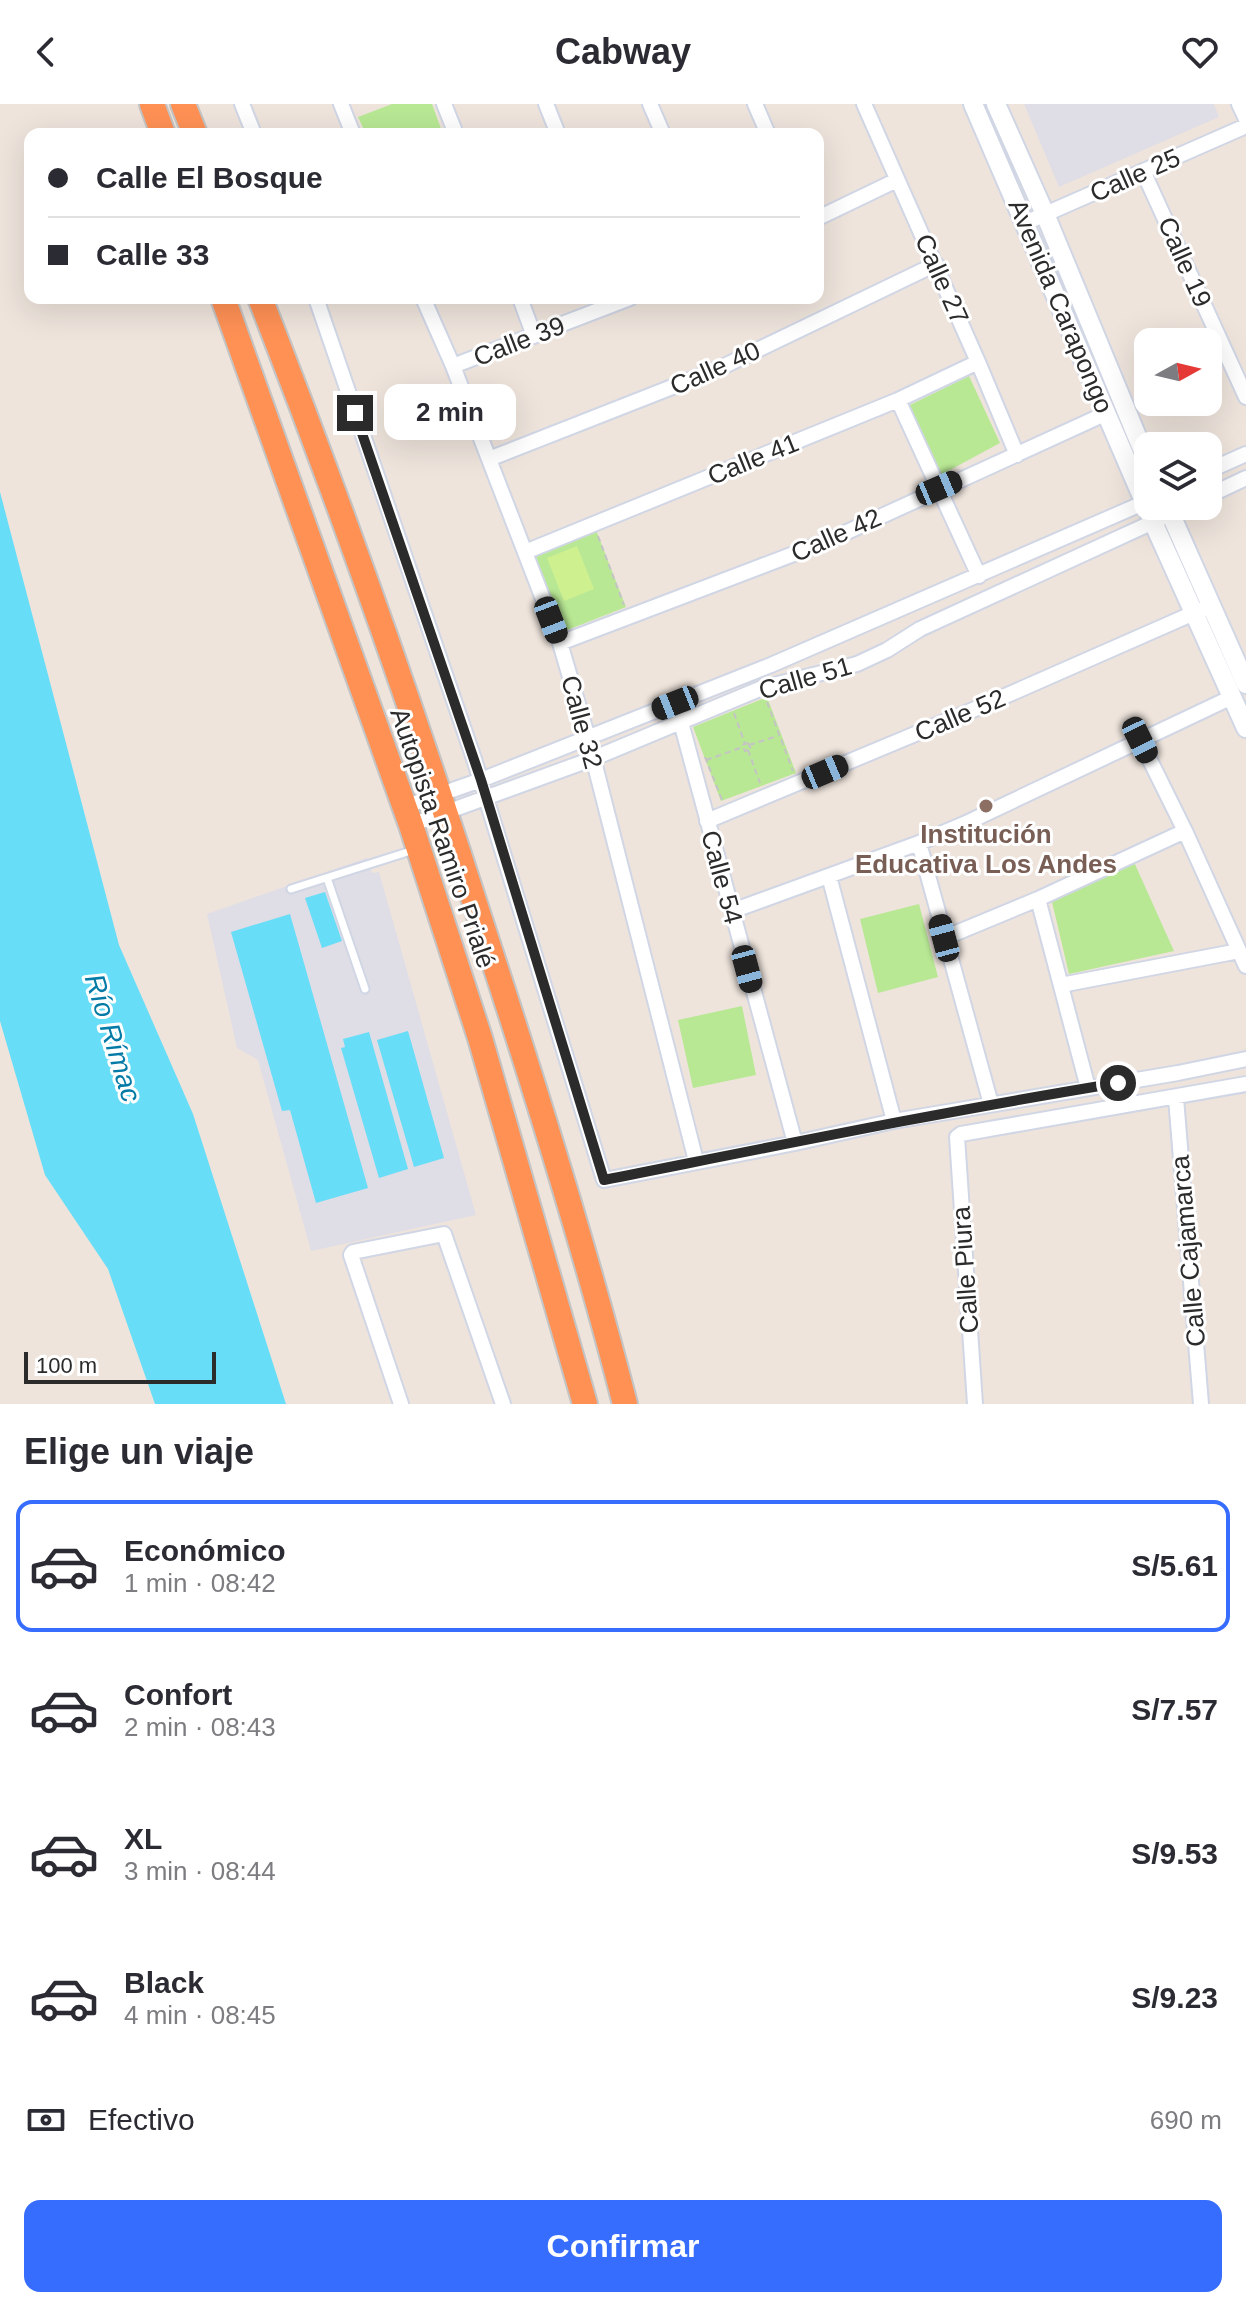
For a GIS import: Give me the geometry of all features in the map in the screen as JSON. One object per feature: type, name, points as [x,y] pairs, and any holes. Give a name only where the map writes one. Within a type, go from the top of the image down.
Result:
[{"type":"highway","points":[[152,104],[161,128]]},
{"type":"highway","points":[[183,104],[193,128]]},
{"type":"highway","name":"Autopista Ramiro Prialé","points":[[225,304],[419,849],[485,1053],[585,1404]]},
{"type":"highway","name":"Autopista Ramiro Prialé","points":[[262,304],[320,449],[443,804],[539,1103],[625,1404]]},
{"type":"street","points":[[242,104],[252,128]]},
{"type":"street","points":[[341,104],[351,128]]},
{"type":"street","points":[[444,104],[454,128]]},
{"type":"street","points":[[546,104],[556,128]]},
{"type":"street","points":[[650,104],[660,128]]},
{"type":"street","points":[[755,104],[765,128]]},
{"type":"street","name":"Calle 27","points":[[864,104],[1017,455]]},
{"type":"street","name":"Avenida Carapongo","points":[[973,104],[1134,474]]},
{"type":"street","name":"Avenida Carapongo","points":[[996,104],[1135,432]]},
{"type":"street","points":[[1239,104],[1246,119]]},
{"type":"street","name":"Calle 25","points":[[1025,223],[1246,126]]},
{"type":"street","name":"Calle 19","points":[[1143,171],[1246,397]]},
{"type":"street","points":[[824,215],[897,180]]},
{"type":"street","name":"Calle 40","points":[[489,459],[718,369],[936,264]]},
{"type":"street","points":[[318,304],[481,780],[604,1180],[894,1121],[1246,1059]]},
{"type":"street","name":"Calle 32","points":[[426,304],[453,366],[560,643],[588,738],[696,1161]]},
{"type":"street","points":[[522,304],[534,336]]},
{"type":"street","name":"Calle 39","points":[[453,366],[614,304]]},
{"type":"street","name":"Calle 41","points":[[525,552],[898,400],[978,362]]},
{"type":"street","points":[[898,400],[979,576]]},
{"type":"street","name":"Calle 42","points":[[560,643],[825,542],[1107,413]]},
{"type":"street","points":[[1222,465],[1246,454]]},
{"type":"street","points":[[1222,489],[1246,478]]},
{"type":"street","name":"Calle 51","points":[[443,804],[481,780],[979,576],[1134,506]]},
{"type":"street","name":"Calle 51","points":[[408,816],[443,804],[487,799],[762,688],[828,674],[857,664],[920,629],[1152,520]]},
{"type":"street","name":"Avenida Carapongo","points":[[1172,520],[1202,609],[1239,691],[1246,728]]},
{"type":"street","name":"Calle 52","points":[[707,821],[987,704],[1202,609]]},
{"type":"street","points":[[732,911],[919,843],[1239,691]]},
{"type":"street","name":"Calle 54","points":[[675,703],[795,1143]]},
{"type":"street","points":[[1140,740],[1246,966]]},
{"type":"street","points":[[944,938],[1038,899],[1185,831]]},
{"type":"street","points":[[919,843],[991,1104]]},
{"type":"street","points":[[829,876],[894,1121]]},
{"type":"street","points":[[1038,899],[1088,1088]]},
{"type":"street","points":[[1061,985],[1239,951]]},
{"type":"street","points":[[1176,1098],[1246,1084]]},
{"type":"street","name":"Calle Piura","points":[[975,1404],[957,1137],[1176,1098]]},
{"type":"street","name":"Calle Cajamarca","points":[[1176,1098],[1201,1404]]},
{"type":"street","points":[[401,1404],[351,1255],[353,1252],[444,1234],[503,1404]]},
{"type":"lane","points":[[291,889],[419,849]]},
{"type":"lane","points":[[327,878],[365,989]]},
{"type":"path","points":[[593,524],[628,617]]},
{"type":"path","points":[[766,699],[794,772]]},
{"type":"path","points":[[733,712],[746,746],[745,751],[748,750],[761,785]]},
{"type":"path","points":[[706,760],[780,735]]},
{"type":"path","points":[[702,749],[722,800]]},
{"type":"shaded area","points":[[1024,104],[1214,104],[1219,117],[1059,187]]},
{"type":"shaded area","points":[[367,858],[372,873],[379,872],[476,1215],[311,1251],[258,1060],[237,1048],[207,914]]},
{"type":"green space","points":[[392,104],[432,104],[441,128],[363,128],[358,117]]},
{"type":"green space","points":[[969,376],[1000,443],[937,477],[906,407]]},
{"type":"green space","points":[[596,530],[626,607],[562,632],[533,554]]},
{"type":"green space","points":[[577,546],[594,589],[564,601],[547,558]]},
{"type":"green space","points":[[767,697],[796,773],[721,801],[693,727]]},
{"type":"green space","points":[[1134,862],[1174,951],[1069,974],[1052,902]]},
{"type":"green space","points":[[919,904],[938,977],[878,993],[860,919]]},
{"type":"green space","points":[[742,1006],[756,1075],[693,1088],[678,1020]]},
{"type":"water","name":"Río Rímac","points":[[0,492],[119,945],[193,1114],[286,1404],[155,1404],[108,1269],[45,1175],[0,1021]]},
{"type":"water","points":[[325,892],[342,941],[322,948],[305,898]]},
{"type":"water","points":[[290,914],[368,1188],[316,1203],[290,1110],[282,1111],[231,932]]},
{"type":"water","points":[[408,1031],[444,1158],[414,1167],[377,1040]]},
{"type":"water","points":[[369,1032],[408,1169],[379,1178],[341,1048],[345,1047],[343,1039]]},
{"type":"place","name":"Institución Educativa Los Andes","points":[[986,806]]},
{"type":"route","points":[[355,413],[481,780],[604,1180],[894,1121],[1118,1083]]}]
